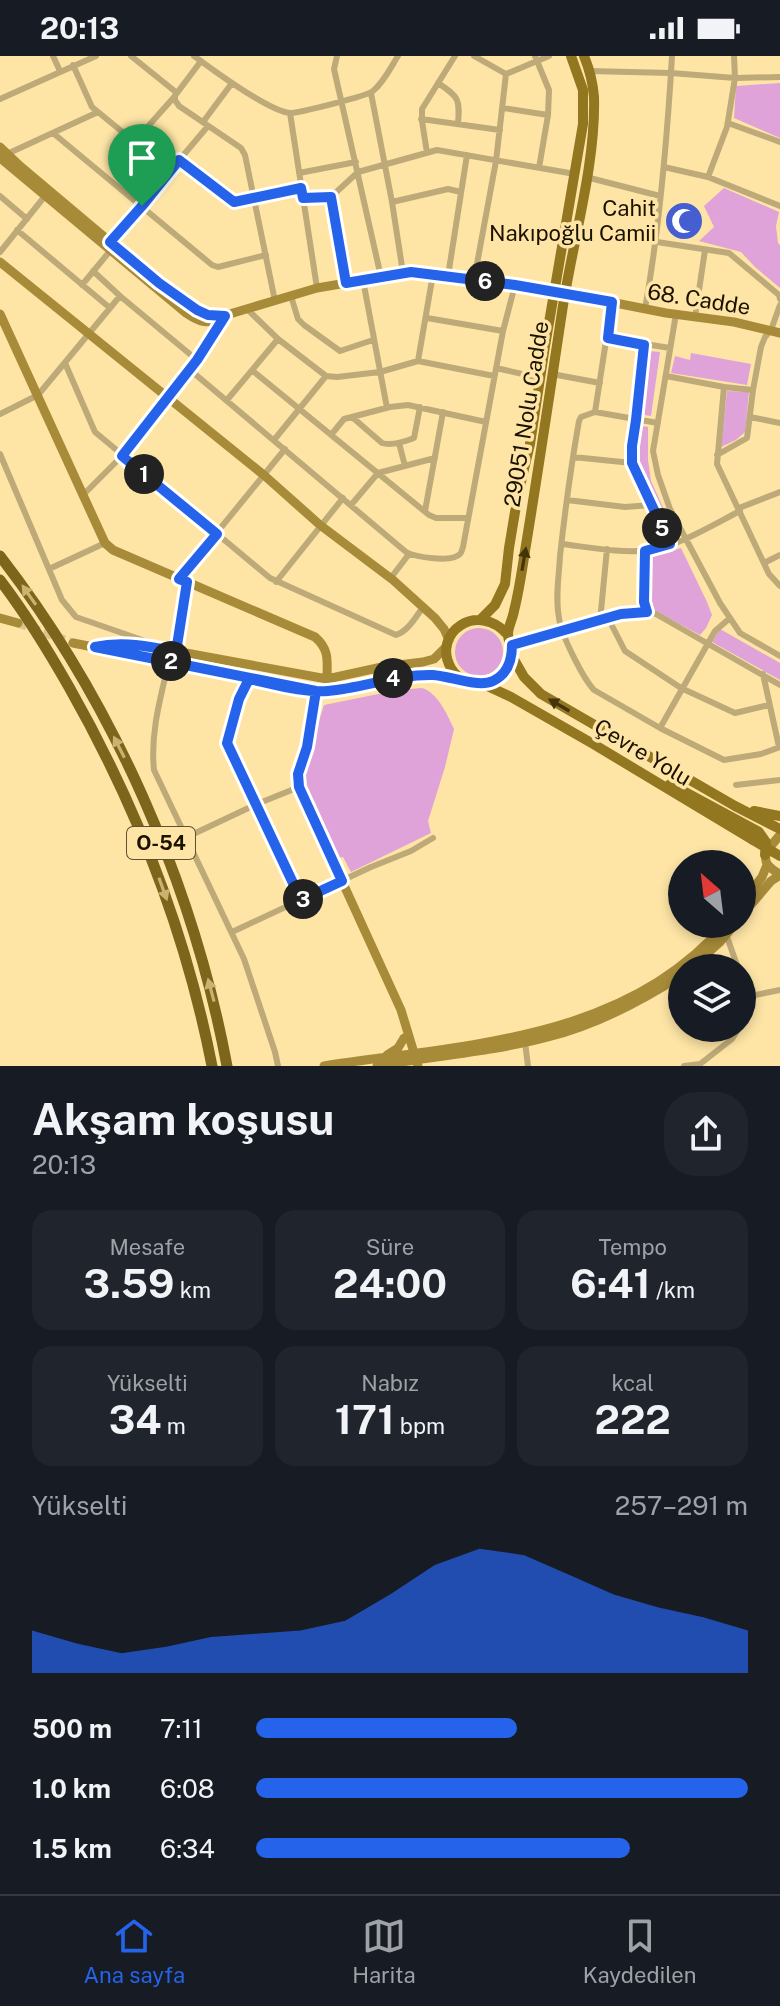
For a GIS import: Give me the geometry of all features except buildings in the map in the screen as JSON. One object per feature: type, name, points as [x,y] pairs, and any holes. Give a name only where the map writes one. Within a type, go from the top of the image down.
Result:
[{"type":"highway","name":"O-54","points":[[0,556],[56,635],[133,775],[179,888],[205,967],[227,1066]]},
{"type":"highway","name":"O-54","points":[[0,580],[44,643],[106,754],[134,818],[164,891],[199,1000],[212,1066]]},
{"type":"main road","name":"29051 Nolu Cadde","points":[[510,645],[552,374],[559,292],[583,124],[584,99],[580,76],[571,56]]},
{"type":"main road","name":"29051 Nolu Cadde","points":[[481,619],[495,605],[505,584],[540,378],[586,177],[594,94],[584,56]]},
{"type":"main road","points":[[470,620],[491,621],[501,627],[510,645],[509,666],[502,675],[483,684],[463,680],[455,674],[447,656],[448,643],[460,625],[470,620]]},
{"type":"main road","name":"Çevre Yolu","points":[[510,645],[524,677],[541,694],[740,808],[779,827]]},
{"type":"main road","name":"Çevre Yolu","points":[[483,684],[511,697],[780,856]]},
{"type":"main road","points":[[569,731],[759,832],[766,842],[766,860]]},
{"type":"main road","points":[[606,733],[625,749],[733,811],[767,829],[779,827]]},
{"type":"street","points":[[53,56],[60,71]]},
{"type":"street","points":[[0,99],[96,56]]},
{"type":"street","points":[[131,56],[176,94]]},
{"type":"street","points":[[194,56],[232,83],[290,113],[371,93],[398,56]]},
{"type":"street","points":[[337,56],[334,69],[381,277]]},
{"type":"street","points":[[427,153],[422,109],[455,56]]},
{"type":"street","points":[[474,56],[506,74]]},
{"type":"street","points":[[506,74],[536,58],[549,56]]},
{"type":"street","points":[[645,309],[657,242],[672,56]]},
{"type":"street","points":[[708,177],[728,123],[735,78],[734,56]]},
{"type":"street","points":[[536,58],[549,90],[539,168]]},
{"type":"street","points":[[135,141],[201,61]]},
{"type":"street","points":[[73,65],[89,102],[98,112],[170,171]]},
{"type":"street","points":[[589,71],[735,78],[780,77]]},
{"type":"street","points":[[474,280],[496,161],[506,74]]},
{"type":"street","points":[[82,285],[206,124],[232,83]]},
{"type":"street","points":[[438,83],[459,101],[458,124]]},
{"type":"street","points":[[371,93],[403,273]]},
{"type":"street","points":[[176,94],[175,100],[179,106],[241,148],[245,155],[275,301]]},
{"type":"street","points":[[503,108],[548,115]]},
{"type":"street","points":[[2,153],[98,112]]},
{"type":"street","points":[[290,113],[317,288]]},
{"type":"street","points":[[421,119],[500,130]]},
{"type":"street","points":[[728,123],[780,142]]},
{"type":"street","points":[[53,133],[212,265],[218,267],[266,255]]},
{"type":"street","points":[[303,198],[331,197],[358,172],[437,150],[575,174]]},
{"type":"street","points":[[2,153],[45,196],[110,247]]},
{"type":"street","points":[[2,153],[186,313],[197,320],[212,322],[224,316]]},
{"type":"street","points":[[448,276],[467,155]]},
{"type":"street","points":[[179,160],[234,202],[301,188]]},
{"type":"street","points":[[299,173],[356,162]]},
{"type":"street","points":[[664,167],[708,177],[780,206]]},
{"type":"street","points":[[586,177],[660,196]]},
{"type":"street","points":[[392,202],[448,189],[461,192]]},
{"type":"street","points":[[0,196],[27,219]]},
{"type":"street","points":[[0,252],[45,196]]},
{"type":"street","points":[[331,197],[346,283]]},
{"type":"street","points":[[17,230],[110,308]]},
{"type":"street","points":[[657,242],[729,253],[780,297]]},
{"type":"street","points":[[695,317],[705,250]]},
{"type":"street","points":[[0,262],[423,607],[444,629],[448,643],[431,660],[327,679],[148,646],[111,643],[95,647]]},
{"type":"street","points":[[93,271],[197,360]]},
{"type":"street","name":"68. Cadde","points":[[224,316],[317,288],[411,272],[559,292],[776,332]]},
{"type":"street","points":[[418,361],[433,273]]},
{"type":"street","points":[[363,280],[387,408]]},
{"type":"street","points":[[189,369],[409,554],[438,559],[455,557],[463,547],[503,331],[515,285]]},
{"type":"street","points":[[0,414],[38,395],[120,296]]},
{"type":"street","points":[[291,296],[298,319],[340,351],[373,340]]},
{"type":"street","points":[[595,412],[612,302]]},
{"type":"street","points":[[717,455],[747,438],[761,347],[765,337],[776,332],[780,305]]},
{"type":"street","points":[[247,309],[278,339],[326,376],[380,372],[418,361],[540,378]]},
{"type":"street","points":[[0,314],[105,543],[113,550],[315,637],[324,644],[327,679]]},
{"type":"street","points":[[676,314],[653,451],[658,475],[670,509],[720,603],[740,633],[780,656]]},
{"type":"street","points":[[83,495],[122,456],[197,360],[224,316]]},
{"type":"street","points":[[427,318],[503,331]]},
{"type":"street","points":[[608,338],[670,348]]},
{"type":"street","points":[[227,400],[278,339]]},
{"type":"street","points":[[644,345],[632,463],[670,544]]},
{"type":"street","points":[[65,363],[93,429],[270,578],[396,635],[401,634],[423,607]]},
{"type":"street","points":[[253,371],[425,511],[436,518],[468,518]]},
{"type":"street","points":[[552,374],[600,383]]},
{"type":"street","points":[[274,440],[326,376]]},
{"type":"street","points":[[666,376],[753,390]]},
{"type":"street","points":[[724,387],[717,464],[764,563],[780,586]]},
{"type":"street","points":[[331,435],[344,419],[408,405],[486,422]]},
{"type":"street","points":[[352,417],[388,445],[414,438],[420,407]]},
{"type":"street","points":[[425,511],[443,412]]},
{"type":"street","points":[[658,423],[595,412],[581,417],[567,500],[558,584],[562,631],[594,690],[724,760],[761,754],[780,747],[763,674]]},
{"type":"street","points":[[750,417],[780,423]]},
{"type":"street","points":[[399,443],[405,466]]},
{"type":"street","points":[[176,652],[183,581],[285,449]]},
{"type":"street","points":[[0,454],[62,600],[76,617],[176,652]]},
{"type":"street","points":[[573,457],[632,463]]},
{"type":"street","points":[[351,505],[378,473],[435,458]]},
{"type":"street","points":[[562,544],[645,551],[686,538],[780,492]]},
{"type":"street","points":[[276,582],[343,498]]},
{"type":"street","points":[[567,500],[625,507],[651,505]]},
{"type":"street","points":[[49,569],[105,543]]},
{"type":"street","points":[[607,549],[604,620],[625,651],[681,688],[735,713],[769,705]]},
{"type":"street","points":[[645,551],[644,602],[647,612]]},
{"type":"street","points":[[390,579],[409,554]]},
{"type":"street","points":[[764,563],[780,555]]},
{"type":"street","points":[[510,645],[632,612],[647,612],[656,614],[780,685]]},
{"type":"street","points":[[0,618],[18,623]]},
{"type":"street","points":[[435,618],[451,626],[460,625]]},
{"type":"street","points":[[660,728],[715,631],[730,618]]},
{"type":"street","points":[[73,643],[316,691],[332,691],[405,676],[434,675],[463,680]]},
{"type":"street","points":[[431,660],[440,667],[434,675]]},
{"type":"street","points":[[169,661],[152,753],[154,770],[249,972],[278,1066]]},
{"type":"street","points":[[249,679],[239,699],[227,743],[301,900]]},
{"type":"street","points":[[316,691],[307,747],[298,774],[299,787],[393,994],[412,1060]]},
{"type":"street","points":[[736,785],[780,780]]},
{"type":"street","points":[[187,837],[299,787]]},
{"type":"street","points":[[756,885],[762,877],[779,827]]},
{"type":"street","points":[[232,932],[411,851],[433,838]]},
{"type":"street","points":[[756,899],[780,875],[766,860]]},
{"type":"street","points":[[324,1066],[412,1060],[524,1039],[580,1020],[653,986],[714,938]]},
{"type":"street","points":[[703,954],[717,938]]},
{"type":"street","points":[[407,1038],[427,1047],[548,1037],[584,1026],[668,984]]},
{"type":"street","points":[[756,995],[780,990]]},
{"type":"street","points":[[379,1062],[407,1038]]},
{"type":"street","points":[[524,1039],[528,1066]]},
{"type":"street","points":[[684,1066],[700,1064],[728,1042]]},
{"type":"street","points":[[412,1060],[465,1045]]},
{"type":"street","points":[[434,1066],[455,1054]]},
{"type":"shaded area","points":[[780,83],[780,138],[734,118],[736,86]]},
{"type":"shaded area","points":[[724,188],[779,212],[776,226],[780,245],[780,288],[741,252],[699,241],[714,227],[704,206]]},
{"type":"shaded area","points":[[649,351],[660,352],[651,416],[644,415]]},
{"type":"shaded area","points":[[691,353],[751,364],[747,385],[671,373],[675,356],[690,360]]},
{"type":"shaded area","points":[[727,391],[749,392],[745,432],[721,447]]},
{"type":"shaded area","points":[[641,426],[648,427],[651,481],[676,536],[670,538],[638,470]]},
{"type":"shaded area","points":[[681,548],[712,615],[700,635],[650,608],[648,600],[650,556]]},
{"type":"shaded area","points":[[479,628],[496,635],[503,652],[496,669],[479,676],[462,669],[455,652],[462,635]]},
{"type":"shaded area","points":[[720,629],[780,663],[780,680],[712,642]]},
{"type":"shaded area","points":[[422,688],[437,699],[454,729],[428,821],[431,833],[351,872],[343,857],[337,858],[302,775],[324,705]]},
{"type":"tunnel","points":[[18,623],[73,643]]},
{"type":"place","name":"Cahit Nakıpoğlu Camii","points":[[684,221]]},
{"type":"route","points":[[142,206],[110,242],[197,310],[208,315],[225,316],[197,360],[122,456],[217,534],[179,579],[187,582],[176,652],[111,643],[95,647],[316,691],[307,747],[298,774],[299,787],[342,881],[301,900],[227,743],[239,699],[249,679],[316,691],[332,691],[421,675],[446,676],[483,684],[502,675],[509,666],[512,645],[621,614],[647,612],[644,602],[645,551],[670,544],[632,463],[644,345],[608,338],[612,302],[433,273],[411,272],[346,283],[331,197],[303,198],[301,188],[234,202],[179,160],[142,206]]}]
